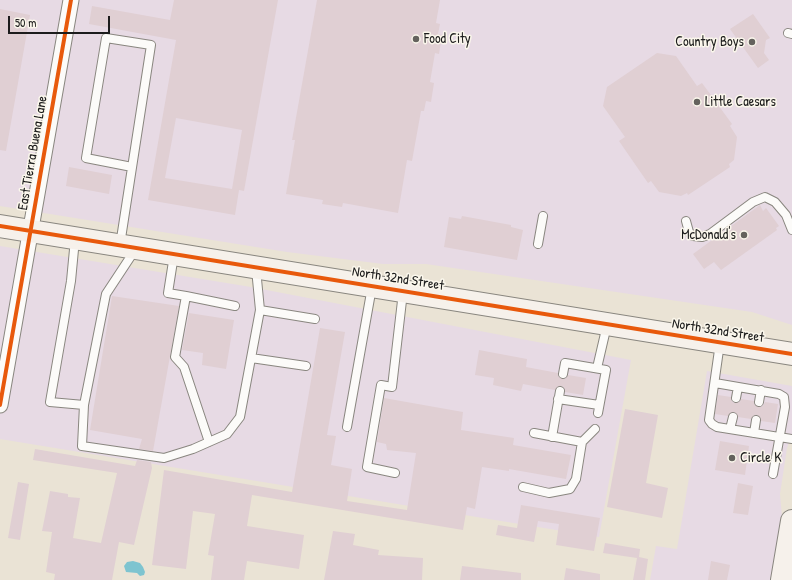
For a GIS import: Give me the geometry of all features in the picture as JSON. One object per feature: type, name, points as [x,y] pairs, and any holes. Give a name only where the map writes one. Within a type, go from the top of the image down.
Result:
[{"type":"main road","name":"North 32nd Street","points":[[0,226],[792,354]]},
{"type":"main road","points":[[782,580],[792,521]]},
{"type":"street","name":"East Tierra Buena Lane","points":[[0,405],[4,362],[30,231],[71,0]]},
{"type":"lane","points":[[132,167],[86,158],[106,38],[151,45],[132,167],[128,247],[106,294],[84,405],[82,446],[164,458],[193,449],[227,434],[240,417],[260,310],[256,268]]},
{"type":"lane","points":[[686,221],[689,232],[693,236],[702,237],[710,234],[753,202],[765,197],[775,202],[786,215],[792,230]]},
{"type":"lane","points":[[538,244],[543,216]]},
{"type":"lane","points":[[75,238],[71,281],[50,402],[84,405]]},
{"type":"lane","points":[[174,254],[168,293],[235,306]]},
{"type":"lane","points":[[347,427],[372,286]]},
{"type":"lane","points":[[395,472],[366,467],[381,385],[392,387],[404,291]]},
{"type":"lane","points":[[186,296],[175,357],[184,367],[209,442]]},
{"type":"lane","points":[[260,310],[315,319]]},
{"type":"lane","points":[[597,368],[607,324]]},
{"type":"lane","points":[[720,343],[710,420],[717,427],[792,439]]},
{"type":"lane","points":[[251,358],[306,366]]},
{"type":"lane","points":[[558,400],[599,409],[606,370],[565,363],[563,374]]},
{"type":"lane","points":[[715,383],[761,390],[779,394],[784,397],[785,407],[773,474]]},
{"type":"lane","points":[[736,398],[738,387]]},
{"type":"lane","points":[[759,402],[761,390]]},
{"type":"lane","points":[[552,437],[560,391]]},
{"type":"lane","points":[[730,429],[733,417]]},
{"type":"lane","points":[[754,432],[756,420]]},
{"type":"lane","points":[[524,487],[549,493],[570,489],[576,478],[582,442],[595,428]]},
{"type":"lane","points":[[534,434],[582,442]]},
{"type":"shaded area","points":[[0,0],[792,0],[792,325],[752,312],[426,264],[383,264],[287,252],[0,206]]},
{"type":"shaded area","points":[[0,246],[251,287],[631,360],[599,537],[0,439]]},
{"type":"shaded area","points":[[707,371],[792,386],[792,434],[787,448],[780,494],[782,517],[771,580],[650,580],[656,546],[677,549]]},
{"type":"water","points":[[133,561],[140,563],[145,572],[144,575],[140,576],[137,573],[126,572],[124,566],[127,562]]},
{"type":"building","points":[[174,0],[278,0],[244,191],[239,190],[235,215],[148,200],[176,40],[89,24],[92,6],[170,20]],"holes":[[[176,118],[242,130],[232,189],[165,178]]]},
{"type":"building","points":[[317,0],[440,0],[436,23],[440,24],[438,34],[442,35],[439,54],[435,53],[430,82],[434,83],[431,102],[426,101],[424,111],[421,111],[412,161],[407,160],[398,213],[343,203],[342,207],[322,204],[323,200],[286,194],[295,140],[292,140]]},
{"type":"building","points":[[0,9],[30,15],[6,151],[0,150]]},
{"type":"building","name":"Country Boys","points":[[753,14],[770,38],[766,40],[764,53],[769,60],[758,68],[730,29]]},
{"type":"building","points":[[657,53],[676,56],[697,86],[702,83],[732,124],[730,126],[737,137],[734,160],[729,164],[730,167],[688,195],[687,193],[681,196],[659,192],[651,181],[648,183],[619,141],[625,137],[603,106],[607,87]]},
{"type":"building","points":[[69,167],[112,175],[109,194],[66,186]]},
{"type":"building","name":"McDonald's","points":[[760,205],[763,211],[766,208],[779,226],[776,228],[777,230],[721,270],[714,262],[704,269],[693,254]]},
{"type":"building","points":[[462,216],[511,225],[511,227],[523,230],[517,260],[444,247],[449,217],[461,219]]},
{"type":"building","points":[[112,296],[179,306],[153,451],[139,449],[142,439],[90,430]]},
{"type":"building","points":[[189,313],[234,320],[226,369],[202,365],[203,353],[182,350]]},
{"type":"building","points":[[320,328],[345,332],[327,435],[336,436],[331,465],[352,469],[347,501],[407,510],[416,453],[387,450],[386,444],[377,442],[384,398],[463,412],[461,430],[514,438],[513,445],[571,455],[566,479],[509,469],[509,471],[482,467],[475,509],[467,507],[463,530],[252,495],[247,526],[304,535],[299,569],[247,561],[244,580],[211,580],[214,556],[208,555],[215,514],[193,511],[186,569],[152,565],[164,470],[292,492]]},
{"type":"building","points":[[479,350],[527,359],[526,367],[558,373],[558,376],[562,379],[565,379],[568,375],[586,378],[583,395],[565,392],[564,387],[561,386],[555,390],[523,384],[521,391],[493,385],[494,378],[475,375]]},
{"type":"building","points":[[718,395],[731,397],[732,402],[735,403],[740,402],[741,399],[754,401],[754,404],[758,407],[763,406],[765,402],[778,404],[775,423],[761,421],[761,418],[757,415],[754,415],[751,419],[738,417],[734,412],[728,416],[715,414]]},
{"type":"building","points":[[625,409],[658,415],[646,483],[668,488],[662,518],[607,507]]},
{"type":"building","name":"Circle K","points":[[720,441],[749,446],[745,475],[715,470]]},
{"type":"building","points":[[35,449],[135,466],[137,460],[151,462],[152,468],[134,545],[119,542],[112,580],[54,580],[55,574],[46,572],[52,532],[42,531],[50,491],[68,494],[68,497],[80,498],[73,538],[101,543],[117,473],[33,460]]},
{"type":"building","points":[[18,482],[29,484],[20,540],[8,538]]},
{"type":"building","points":[[738,483],[753,486],[748,515],[733,513]]},
{"type":"building","points":[[521,505],[600,518],[594,551],[556,545],[559,524],[538,521],[534,542],[496,535],[498,525],[517,528]]},
{"type":"building","points":[[333,531],[355,534],[353,545],[379,550],[378,555],[423,558],[422,580],[324,580]]},
{"type":"building","points":[[605,543],[640,549],[639,557],[648,559],[645,580],[633,580],[637,558],[603,553]]},
{"type":"building","points":[[711,561],[730,565],[727,580],[708,580]]},
{"type":"building","points":[[462,566],[521,573],[521,580],[460,580]]},
{"type":"building","points":[[566,568],[600,574],[600,580],[564,580]]},
{"type":"cycle path","points":[[0,405],[71,0]]},
{"type":"cycle path","points":[[0,226],[792,354]]},
{"type":"place","name":"Food City","points":[[416,39]]},
{"type":"place","name":"Country Boys","points":[[752,42]]},
{"type":"place","name":"Little Caesars","points":[[697,102]]},
{"type":"place","name":"McDonald's","points":[[744,235]]},
{"type":"place","name":"Circle K","points":[[732,458]]}]
